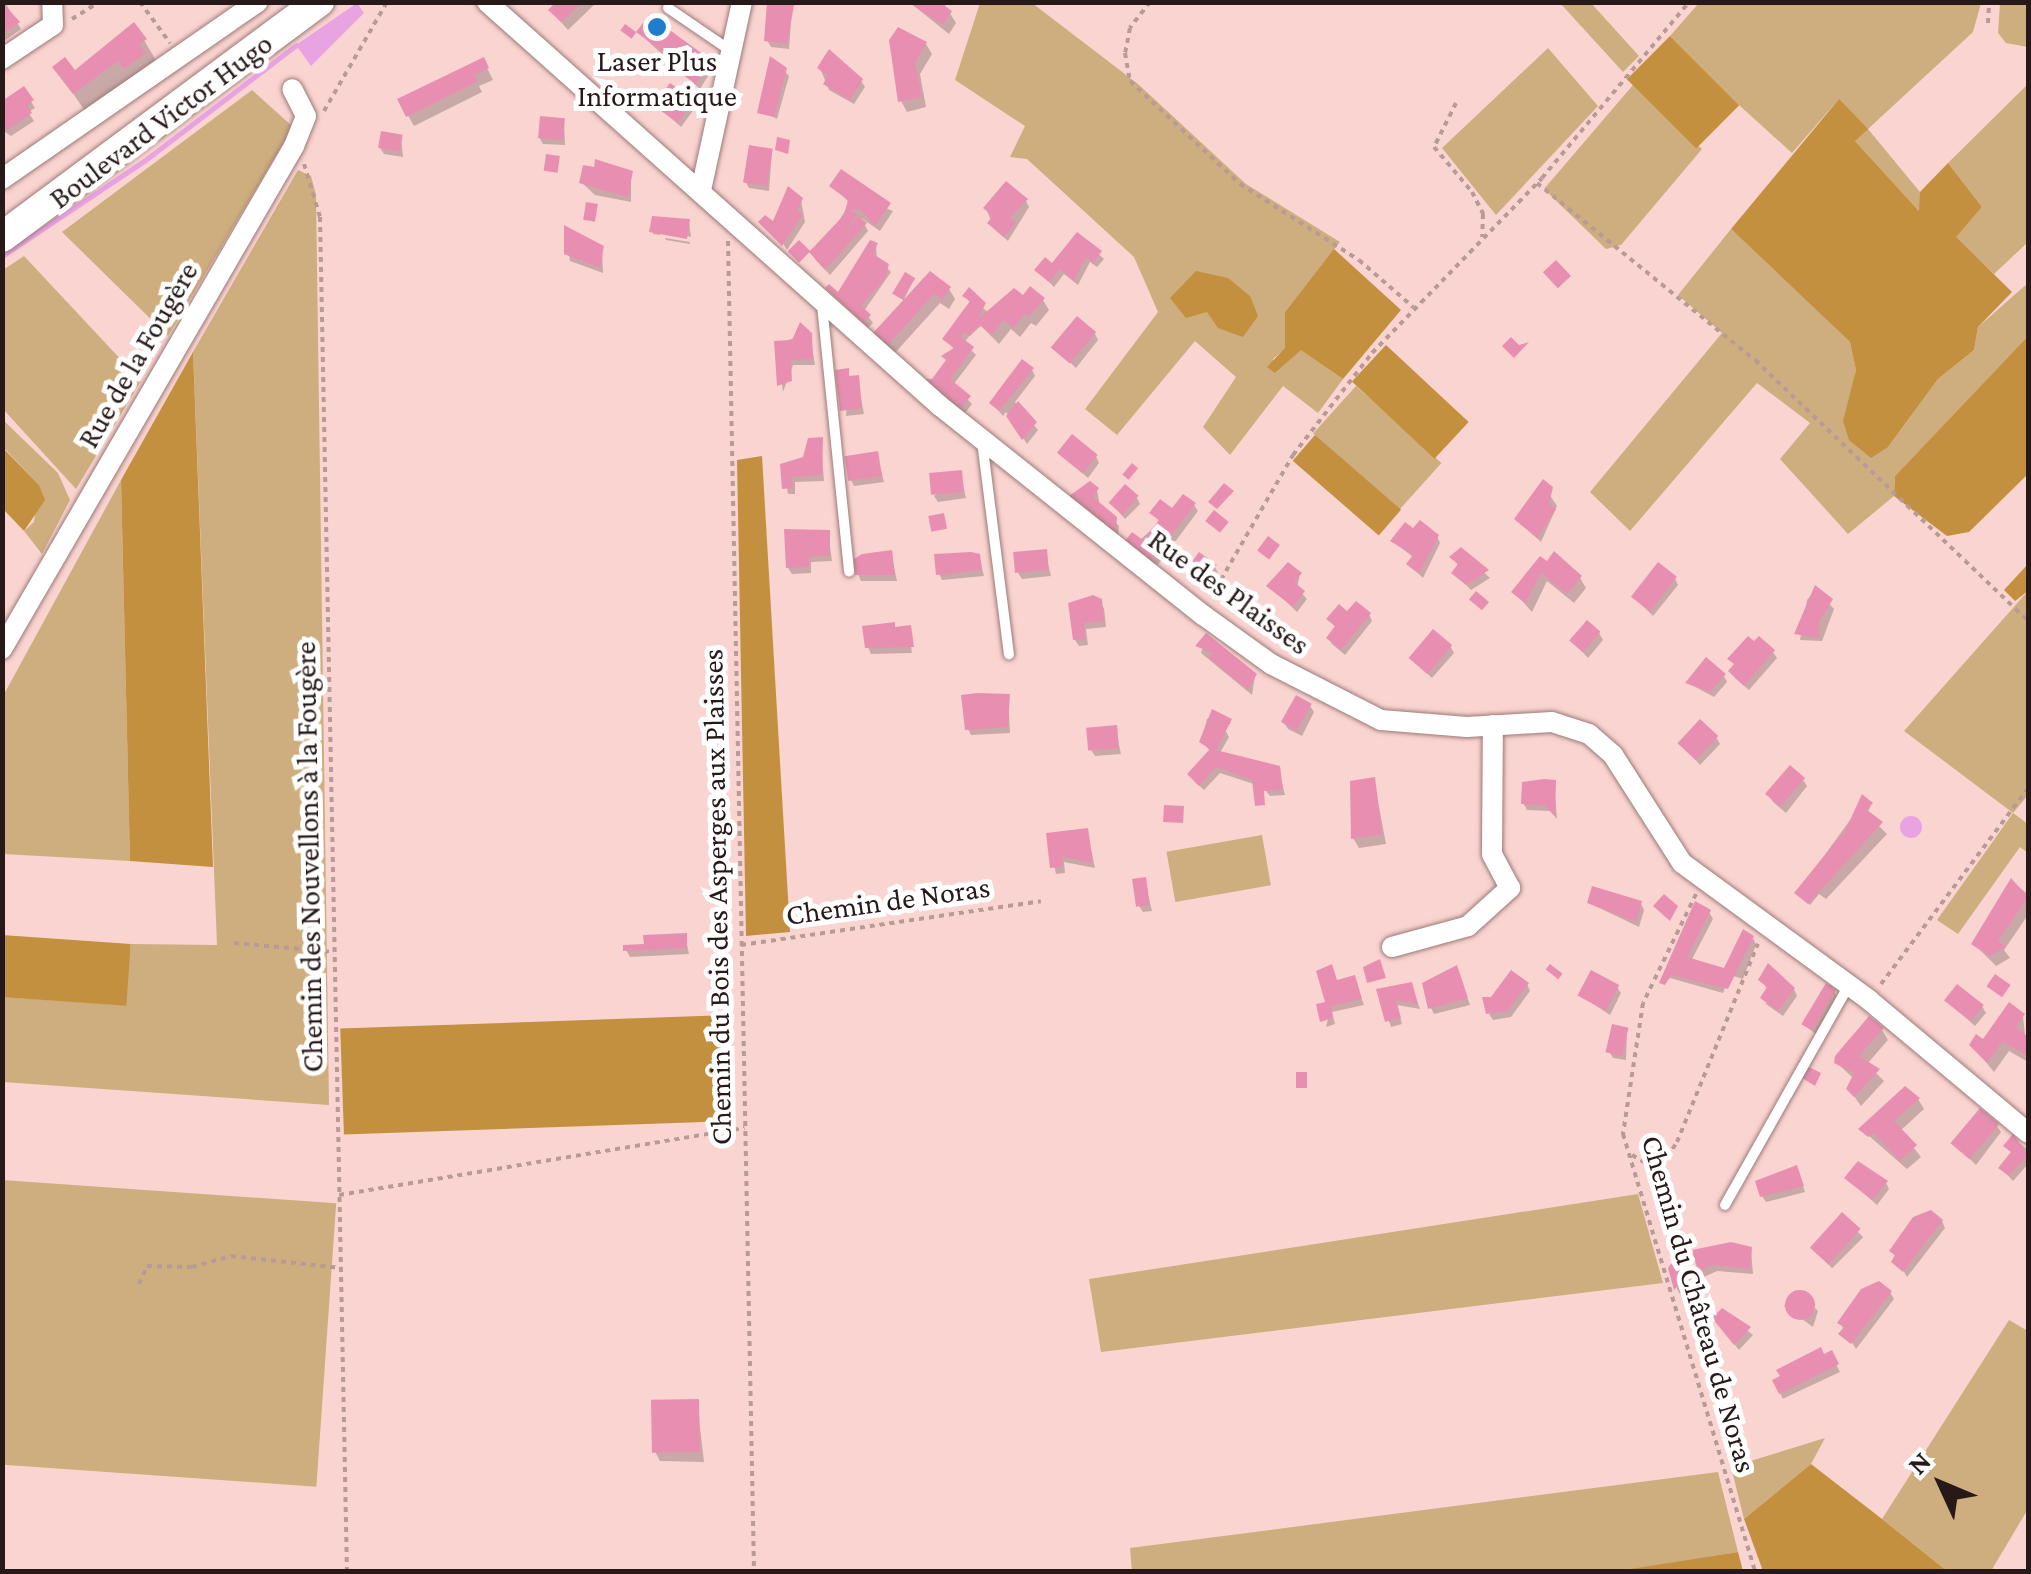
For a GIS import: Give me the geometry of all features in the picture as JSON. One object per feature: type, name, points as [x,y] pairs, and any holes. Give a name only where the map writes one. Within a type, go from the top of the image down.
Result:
[{"type":"main road","name":"Boulevard Victor Hugo","points":[[2,237],[319,2]]},
{"type":"street","points":[[2,179],[258,2]]},
{"type":"street","name":"Rue des Plaisses","points":[[488,2],[982,439],[1202,614],[1271,664],[1381,720],[1494,725],[1552,722],[1590,734],[1613,755],[1682,864],[1849,984],[2028,1133]]},
{"type":"street","points":[[701,190],[736,55],[742,2]]},
{"type":"street","points":[[2,60],[52,25],[53,9]]},
{"type":"street","name":"Rue de la Fougère","points":[[2,648],[294,146],[306,116],[292,89]]},
{"type":"street","points":[[1392,946],[1468,926],[1510,888],[1492,854],[1494,725]]},
{"type":"lane","points":[[668,8],[736,55]]},
{"type":"lane","points":[[822,300],[849,572]]},
{"type":"lane","points":[[982,439],[1009,654]]},
{"type":"lane","points":[[1725,1205],[1849,984]]},
{"type":"path","points":[[53,9],[74,19],[98,2]]},
{"type":"path","points":[[140,2],[176,52]]},
{"type":"path","points":[[1150,2],[1130,28],[1124,53],[1130,81],[1240,184],[1359,260],[1414,307]]},
{"type":"path","points":[[1202,614],[1293,455],[1414,307],[1536,183],[1690,2]]},
{"type":"path","points":[[1988,22],[1989,2]]},
{"type":"path","points":[[1456,102],[1434,148],[1472,192],[1484,214],[1482,237]]},
{"type":"path","name":"Chemin des Nouvellons à la Fougère","points":[[294,146],[310,176],[320,217],[347,1572]]},
{"type":"path","points":[[1536,183],[1755,360],[2028,620]]},
{"type":"path","name":"Chemin du Bois des Asperges aux Plaisses","points":[[735,223],[726,244],[754,1572]]},
{"type":"path","points":[[1869,1000],[2028,788]]},
{"type":"path","name":"Chemin du Château de Noras","points":[[1704,882],[1672,933],[1643,1003],[1624,1134],[1755,1572]]},
{"type":"path","name":"Chemin de Noras","points":[[741,945],[1041,901]]},
{"type":"path","points":[[1629,1154],[1646,1163],[1667,1157],[1677,1142],[1766,925]]},
{"type":"path","points":[[234,943],[334,952]]},
{"type":"path","points":[[339,1195],[745,1128]]},
{"type":"path","points":[[139,1284],[147,1266],[192,1267],[230,1256],[341,1268]]},
{"type":"shaded area","points":[[357,3],[364,13],[311,66],[296,45]]},
{"type":"shaded area","points":[[980,3],[1032,3],[1138,84],[1246,184],[1340,242],[1285,312],[1286,348],[1273,359],[1275,373],[1301,349],[1343,379],[1318,413],[1283,386],[1230,455],[1203,427],[1236,377],[1195,341],[1117,435],[1085,409],[1158,312],[1134,257],[1027,159],[1010,157],[1025,126],[955,80]]},
{"type":"shaded area","points":[[1560,3],[1591,3],[1639,56],[1623,72]]},
{"type":"shaded area","points":[[1699,3],[1981,3],[1973,32],[1868,129],[1920,192],[1920,212],[1855,141],[1838,100],[1792,153],[1739,105],[1670,36]]},
{"type":"shaded area","points":[[2000,3],[2028,3],[2028,47],[2006,43],[1998,33]]},
{"type":"shaded area","points":[[1670,36],[1739,105],[1696,148],[1627,79]]},
{"type":"shaded area","points":[[1548,48],[1598,106],[1496,215],[1442,148]]},
{"type":"shaded area","points":[[2028,84],[2028,242],[1994,274],[1955,237],[1982,207],[1948,163]]},
{"type":"shaded area","points":[[1633,85],[1702,149],[1621,245],[1606,249],[1544,189]]},
{"type":"shaded area","points":[[252,90],[293,127],[168,336],[62,232]]},
{"type":"shaded area","points":[[1839,99],[1868,129],[1855,141],[1919,211],[1920,192],[1948,163],[1982,207],[1956,237],[2012,292],[1978,327],[1974,350],[1938,379],[1888,447],[1871,458],[1849,440],[1843,421],[1856,370],[1850,342],[1731,229]]},
{"type":"shaded area","points":[[298,170],[311,176],[316,195],[329,1105],[3,1082],[2,997],[122,1005],[131,944],[217,945],[193,352]]},
{"type":"shaded area","points":[[1731,229],[1850,342],[1856,369],[1852,392],[1888,447],[1938,379],[1974,350],[1978,327],[2028,283],[2028,336],[1895,476],[1894,496],[1848,534],[1780,459],[1810,423],[1757,383],[1630,531],[1590,492],[1722,333],[1678,295]]},
{"type":"shaded area","points":[[1334,249],[1401,310],[1343,379],[1301,350],[1275,373],[1267,367],[1285,348],[1285,312]]},
{"type":"shaded area","points":[[24,256],[141,381],[76,489],[3,409],[3,270]]},
{"type":"shaded area","points":[[1196,271],[1228,278],[1250,296],[1258,316],[1243,337],[1218,328],[1207,312],[1186,318],[1170,298]]},
{"type":"shaded area","points":[[2028,336],[2028,474],[1969,532],[1947,536],[1894,496],[1895,476]]},
{"type":"shaded area","points":[[1386,345],[1469,422],[1435,459],[1352,382]]},
{"type":"shaded area","points":[[193,352],[213,867],[130,861],[121,480]]},
{"type":"shaded area","points":[[1356,386],[1441,463],[1399,511],[1313,434]]},
{"type":"shaded area","points":[[2,419],[58,473],[70,500],[42,554],[24,531],[34,522],[39,485],[3,447]]},
{"type":"shaded area","points":[[1315,435],[1401,510],[1379,535],[1293,461]]},
{"type":"shaded area","points":[[2,447],[39,485],[45,500],[24,531],[3,509]]},
{"type":"shaded area","points":[[762,456],[790,932],[746,936],[737,460]]},
{"type":"shaded area","points":[[121,480],[130,861],[3,854],[3,696]]},
{"type":"shaded area","points":[[2028,564],[2028,591],[2015,601],[2004,590]]},
{"type":"shaded area","points":[[2028,591],[2028,795],[2013,813],[1904,731]]},
{"type":"shaded area","points":[[2013,813],[2028,824],[2028,853],[2020,847],[1958,934],[1937,920]]},
{"type":"shaded area","points":[[1911,816],[1919,819],[1919,835],[1911,838],[1903,835],[1900,827],[1903,819]]},
{"type":"shaded area","points":[[1262,835],[1271,885],[1175,902],[1166,852]]},
{"type":"shaded area","points":[[2,935],[131,944],[126,1006],[2,997]]},
{"type":"shaded area","points":[[729,1015],[733,1121],[344,1135],[340,1029]]},
{"type":"shaded area","points":[[2,1180],[336,1203],[316,1487],[2,1465]]},
{"type":"shaded area","points":[[1638,1194],[1663,1283],[1101,1352],[1089,1279]]},
{"type":"shaded area","points":[[2009,1320],[2028,1331],[2028,1509],[1991,1571],[1947,1571],[1882,1519]]},
{"type":"shaded area","points":[[1825,1438],[1811,1464],[1744,1519],[1731,1467]]},
{"type":"shaded area","points":[[1811,1464],[1947,1571],[1763,1571],[1744,1519]]},
{"type":"shaded area","points":[[1718,1472],[1738,1552],[1618,1572],[1132,1572],[1130,1548]]},
{"type":"shaded area","points":[[1738,1552],[1743,1571],[1618,1571]]},
{"type":"building","points":[[2,2],[20,22],[2,34]]},
{"type":"building","points":[[556,2],[582,2],[561,22],[548,10]]},
{"type":"building","points":[[767,2],[794,5],[787,44],[764,41]]},
{"type":"building","points":[[908,2],[939,2],[952,11],[943,25]]},
{"type":"building","points":[[649,15],[711,60],[696,84],[680,73],[684,67],[636,32]]},
{"type":"building","points":[[134,22],[147,39],[139,44],[146,53],[124,69],[118,61],[73,94],[52,67],[65,57],[75,70]]},
{"type":"building","points":[[625,24],[636,32],[632,39],[620,30]]},
{"type":"building","points":[[898,27],[927,42],[915,63],[922,97],[898,102],[889,40]]},
{"type":"building","points":[[829,49],[863,79],[850,100],[823,84],[828,76],[817,68]]},
{"type":"building","points":[[770,56],[787,68],[774,117],[757,113]]},
{"type":"building","points":[[484,57],[489,68],[475,75],[478,81],[406,117],[397,99]]},
{"type":"building","points":[[670,83],[694,100],[678,123],[654,106]]},
{"type":"building","points":[[24,86],[34,100],[27,105],[32,113],[6,131],[2,101]]},
{"type":"building","points":[[540,116],[565,118],[563,140],[538,138]]},
{"type":"building","points":[[381,131],[403,135],[400,152],[378,148]]},
{"type":"building","points":[[777,137],[790,140],[788,154],[775,150]]},
{"type":"building","points":[[749,145],[773,149],[767,186],[743,183]]},
{"type":"building","points":[[546,154],[560,156],[557,173],[544,171]]},
{"type":"building","points":[[595,159],[633,171],[628,197],[579,183],[583,165],[594,167]]},
{"type":"building","points":[[841,169],[891,203],[875,226],[861,210],[851,209],[857,215],[835,244],[858,216],[867,223],[825,270],[809,252],[844,215],[848,200],[829,186]]},
{"type":"building","points":[[1006,181],[1028,199],[1010,218],[1016,223],[1004,237],[987,223],[993,216],[983,208]]},
{"type":"building","points":[[788,186],[803,198],[797,211],[803,214],[782,246],[758,222],[765,215],[773,221]]},
{"type":"building","points":[[586,202],[598,204],[595,222],[583,220]]},
{"type":"building","points":[[652,216],[690,219],[687,239],[649,232]]},
{"type":"building","points":[[564,225],[604,246],[600,268],[564,254]]},
{"type":"building","points":[[1077,232],[1102,251],[1093,263],[1086,257],[1074,281],[1060,269],[1049,282],[1034,270],[1045,257],[1052,263]]},
{"type":"building","points":[[799,240],[810,251],[799,263],[788,251]]},
{"type":"building","points":[[870,240],[878,243],[873,254],[889,264],[885,279],[861,305],[871,315],[863,323],[825,288],[829,284],[838,292]]},
{"type":"building","points":[[1556,260],[1571,276],[1558,288],[1543,272]]},
{"type":"building","points":[[930,271],[951,287],[942,300],[934,294],[887,346],[873,333]]},
{"type":"building","points":[[905,272],[915,278],[902,300],[892,293]]},
{"type":"building","points":[[1030,286],[1045,298],[1029,317],[1025,314],[1013,328],[1004,320],[992,335],[980,325],[970,336],[964,332],[961,337],[974,347],[950,379],[971,396],[960,409],[923,379],[932,379],[946,360],[941,356],[954,348],[942,339],[970,301],[962,296],[969,287],[986,303],[978,319],[1014,288],[1023,295]]},
{"type":"building","points":[[1077,316],[1096,332],[1070,363],[1051,347]]},
{"type":"building","points":[[800,322],[812,333],[813,359],[791,360],[792,381],[777,386],[774,341],[792,340]]},
{"type":"building","points":[[1511,337],[1519,345],[1529,342],[1514,358],[1502,346]]},
{"type":"building","points":[[1022,359],[1034,368],[999,411],[989,403]]},
{"type":"building","points":[[849,368],[849,376],[859,375],[862,408],[840,411],[835,370]]},
{"type":"building","points":[[1018,401],[1037,422],[1022,440],[1006,416]]},
{"type":"building","points":[[1072,434],[1098,455],[1083,473],[1057,453]]},
{"type":"building","points":[[823,437],[822,475],[792,477],[793,488],[782,489],[780,464],[803,457],[808,438]]},
{"type":"building","points":[[878,451],[882,476],[848,481],[844,456]]},
{"type":"building","points":[[1132,463],[1138,468],[1128,480],[1122,474]]},
{"type":"building","points":[[962,470],[964,492],[931,495],[929,473]]},
{"type":"building","points":[[1543,479],[1553,487],[1549,504],[1556,509],[1537,538],[1514,519]]},
{"type":"building","points":[[1090,481],[1099,488],[1093,497],[1117,517],[1116,533],[1069,496]]},
{"type":"building","points":[[1224,483],[1234,491],[1217,509],[1208,502]]},
{"type":"building","points":[[1125,484],[1139,496],[1122,515],[1109,503]]},
{"type":"building","points":[[1183,494],[1196,503],[1152,561],[1125,541],[1132,532],[1143,540],[1159,520],[1149,513],[1160,499],[1172,508]]},
{"type":"building","points":[[1214,510],[1229,522],[1220,533],[1205,521]]},
{"type":"building","points":[[944,513],[947,529],[931,532],[928,516]]},
{"type":"building","points":[[1420,520],[1439,535],[1419,574],[1406,564],[1413,555],[1390,541],[1405,522],[1413,528]]},
{"type":"building","points":[[784,529],[830,530],[830,555],[809,557],[809,567],[786,568]]},
{"type":"building","points":[[1268,536],[1280,545],[1269,559],[1257,550]]},
{"type":"building","points":[[1461,547],[1489,570],[1466,585],[1451,573],[1458,564],[1449,557]]},
{"type":"building","points":[[1047,549],[1049,570],[1015,573],[1013,552]]},
{"type":"building","points":[[892,550],[895,575],[855,575],[854,559],[862,554]]},
{"type":"building","points":[[1554,551],[1582,576],[1567,594],[1541,573],[1525,603],[1511,592],[1540,556],[1547,561]]},
{"type":"building","points":[[1199,552],[1217,565],[1205,581],[1187,568]]},
{"type":"building","points":[[934,554],[980,554],[982,570],[936,575]]},
{"type":"building","points":[[1288,562],[1302,573],[1294,582],[1305,591],[1293,607],[1266,586]]},
{"type":"building","points":[[1658,562],[1677,577],[1650,611],[1631,597]]},
{"type":"building","points":[[1815,585],[1833,599],[1819,622],[1819,638],[1794,634]]},
{"type":"building","points":[[1476,591],[1489,602],[1482,610],[1469,599]]},
{"type":"building","points":[[1093,595],[1102,599],[1104,621],[1084,623],[1085,639],[1073,640],[1068,603]]},
{"type":"building","points":[[1356,601],[1371,613],[1341,650],[1326,638],[1335,626],[1326,619],[1339,604],[1347,611]]},
{"type":"building","points":[[1587,620],[1601,632],[1583,652],[1569,640]]},
{"type":"building","points":[[895,622],[895,627],[911,625],[914,647],[865,648],[862,626]]},
{"type":"building","points":[[1433,629],[1452,645],[1428,674],[1409,658]]},
{"type":"building","points":[[1206,633],[1257,674],[1248,690],[1209,658],[1213,653],[1195,646]]},
{"type":"building","points":[[1748,636],[1754,641],[1759,636],[1775,650],[1744,686],[1728,671],[1734,664],[1727,659]]},
{"type":"building","points":[[1706,657],[1726,674],[1710,692],[1685,683]]},
{"type":"building","points":[[1010,694],[1008,727],[965,730],[961,695]]},
{"type":"building","points":[[1296,695],[1312,704],[1297,731],[1281,722]]},
{"type":"building","points":[[1212,709],[1232,719],[1216,750],[1280,766],[1283,789],[1264,791],[1265,805],[1255,806],[1252,780],[1216,767],[1199,786],[1187,774],[1210,749],[1199,742]]},
{"type":"building","points":[[1700,719],[1718,736],[1696,760],[1677,743]]},
{"type":"building","points":[[1117,725],[1119,748],[1088,751],[1086,728]]},
{"type":"building","points":[[1790,765],[1805,778],[1780,807],[1765,794]]},
{"type":"building","points":[[1375,777],[1382,834],[1351,839],[1350,781]]},
{"type":"building","points":[[1556,780],[1555,816],[1544,805],[1521,804],[1522,782]]},
{"type":"building","points":[[1862,794],[1873,803],[1867,810],[1883,822],[1808,904],[1794,893],[1846,829]]},
{"type":"building","points":[[1164,805],[1184,806],[1183,823],[1163,822]]},
{"type":"building","points":[[1088,828],[1093,863],[1062,857],[1063,867],[1050,868],[1046,833]]},
{"type":"building","points":[[1146,877],[1150,905],[1136,907],[1132,879]]},
{"type":"building","points":[[2011,878],[2028,897],[1998,941],[2006,947],[1989,956],[1971,944]]},
{"type":"building","points":[[1592,886],[1642,901],[1636,922],[1587,903]]},
{"type":"building","points":[[1664,894],[1678,906],[1670,921],[1653,906]]},
{"type":"building","points":[[1695,901],[1711,910],[1687,957],[1724,968],[1743,929],[1754,936],[1728,989],[1671,975],[1665,985],[1659,983]]},
{"type":"building","points":[[687,933],[687,948],[623,951],[623,945],[644,944],[643,935]]},
{"type":"building","points":[[1380,959],[1386,978],[1367,983],[1363,967]]},
{"type":"building","points":[[1768,963],[1795,988],[1778,1011],[1760,998],[1767,987],[1758,980]]},
{"type":"building","points":[[1332,964],[1337,980],[1355,975],[1362,999],[1331,1006],[1333,1018],[1320,1022],[1316,1004],[1325,1002],[1316,971]]},
{"type":"building","points":[[1550,964],[1563,974],[1558,979],[1546,970]]},
{"type":"building","points":[[1457,965],[1468,998],[1428,1009],[1422,983]]},
{"type":"building","points":[[1511,970],[1529,983],[1507,1011],[1486,1014],[1482,997],[1491,997]]},
{"type":"building","points":[[1591,970],[1619,985],[1606,1011],[1577,996]]},
{"type":"building","points":[[1995,974],[2011,985],[2002,997],[1986,986]]},
{"type":"building","points":[[1412,982],[1418,1004],[1396,1000],[1401,1018],[1385,1022],[1376,989]]},
{"type":"building","points":[[1826,983],[1836,989],[1812,1030],[1801,1024]]},
{"type":"building","points":[[1957,984],[1984,1005],[1971,1021],[1944,1001]]},
{"type":"building","points":[[2009,1002],[2025,1014],[2016,1027],[2028,1037],[2028,1055],[2002,1042],[1987,1063],[1969,1045],[1976,1034],[1983,1039]]},
{"type":"building","points":[[1869,1016],[1884,1028],[1859,1056],[1880,1069],[1854,1097],[1846,1089],[1854,1073],[1834,1063],[1835,1056]]},
{"type":"building","points":[[1612,1024],[1629,1028],[1622,1056],[1605,1052]]},
{"type":"building","points":[[1809,1067],[1821,1073],[1815,1086],[1802,1078]]},
{"type":"building","points":[[1296,1072],[1307,1072],[1307,1088],[1296,1088]]},
{"type":"building","points":[[1905,1086],[1920,1098],[1894,1121],[1917,1145],[1900,1161],[1874,1133],[1868,1137],[1858,1129]]},
{"type":"building","points":[[1980,1108],[1999,1124],[1970,1159],[1950,1143]]},
{"type":"building","points":[[2013,1134],[2028,1155],[2009,1176],[1998,1168],[2011,1152],[2003,1146]]},
{"type":"building","points":[[1858,1161],[1888,1181],[1872,1200],[1844,1178]]},
{"type":"building","points":[[1797,1165],[1804,1186],[1760,1197],[1755,1181]]},
{"type":"building","points":[[1931,1210],[1943,1220],[1903,1272],[1891,1262],[1895,1255],[1889,1251],[1913,1217]]},
{"type":"building","points":[[1842,1212],[1861,1229],[1828,1264],[1810,1248]]},
{"type":"building","points":[[1731,1242],[1752,1247],[1750,1269],[1712,1265],[1698,1272],[1692,1250]]},
{"type":"building","points":[[1676,1257],[1691,1269],[1674,1290],[1668,1268]]},
{"type":"building","points":[[1879,1281],[1892,1291],[1851,1344],[1838,1334],[1844,1327],[1837,1323],[1861,1289]]},
{"type":"building","points":[[1800,1290],[1811,1294],[1815,1305],[1811,1316],[1800,1320],[1789,1316],[1785,1305],[1789,1294]]},
{"type":"building","points":[[1722,1308],[1751,1327],[1734,1345],[1712,1318]]},
{"type":"building","points":[[1821,1347],[1824,1354],[1832,1350],[1839,1364],[1779,1394],[1772,1380],[1780,1376],[1776,1370]]},
{"type":"building","points":[[699,1399],[700,1452],[652,1453],[651,1400]]},
{"type":"waterway","points":[[2,256],[144,161],[296,45]]},
{"type":"place","name":"Laser Plus Informatique","points":[[657,27]]}]
